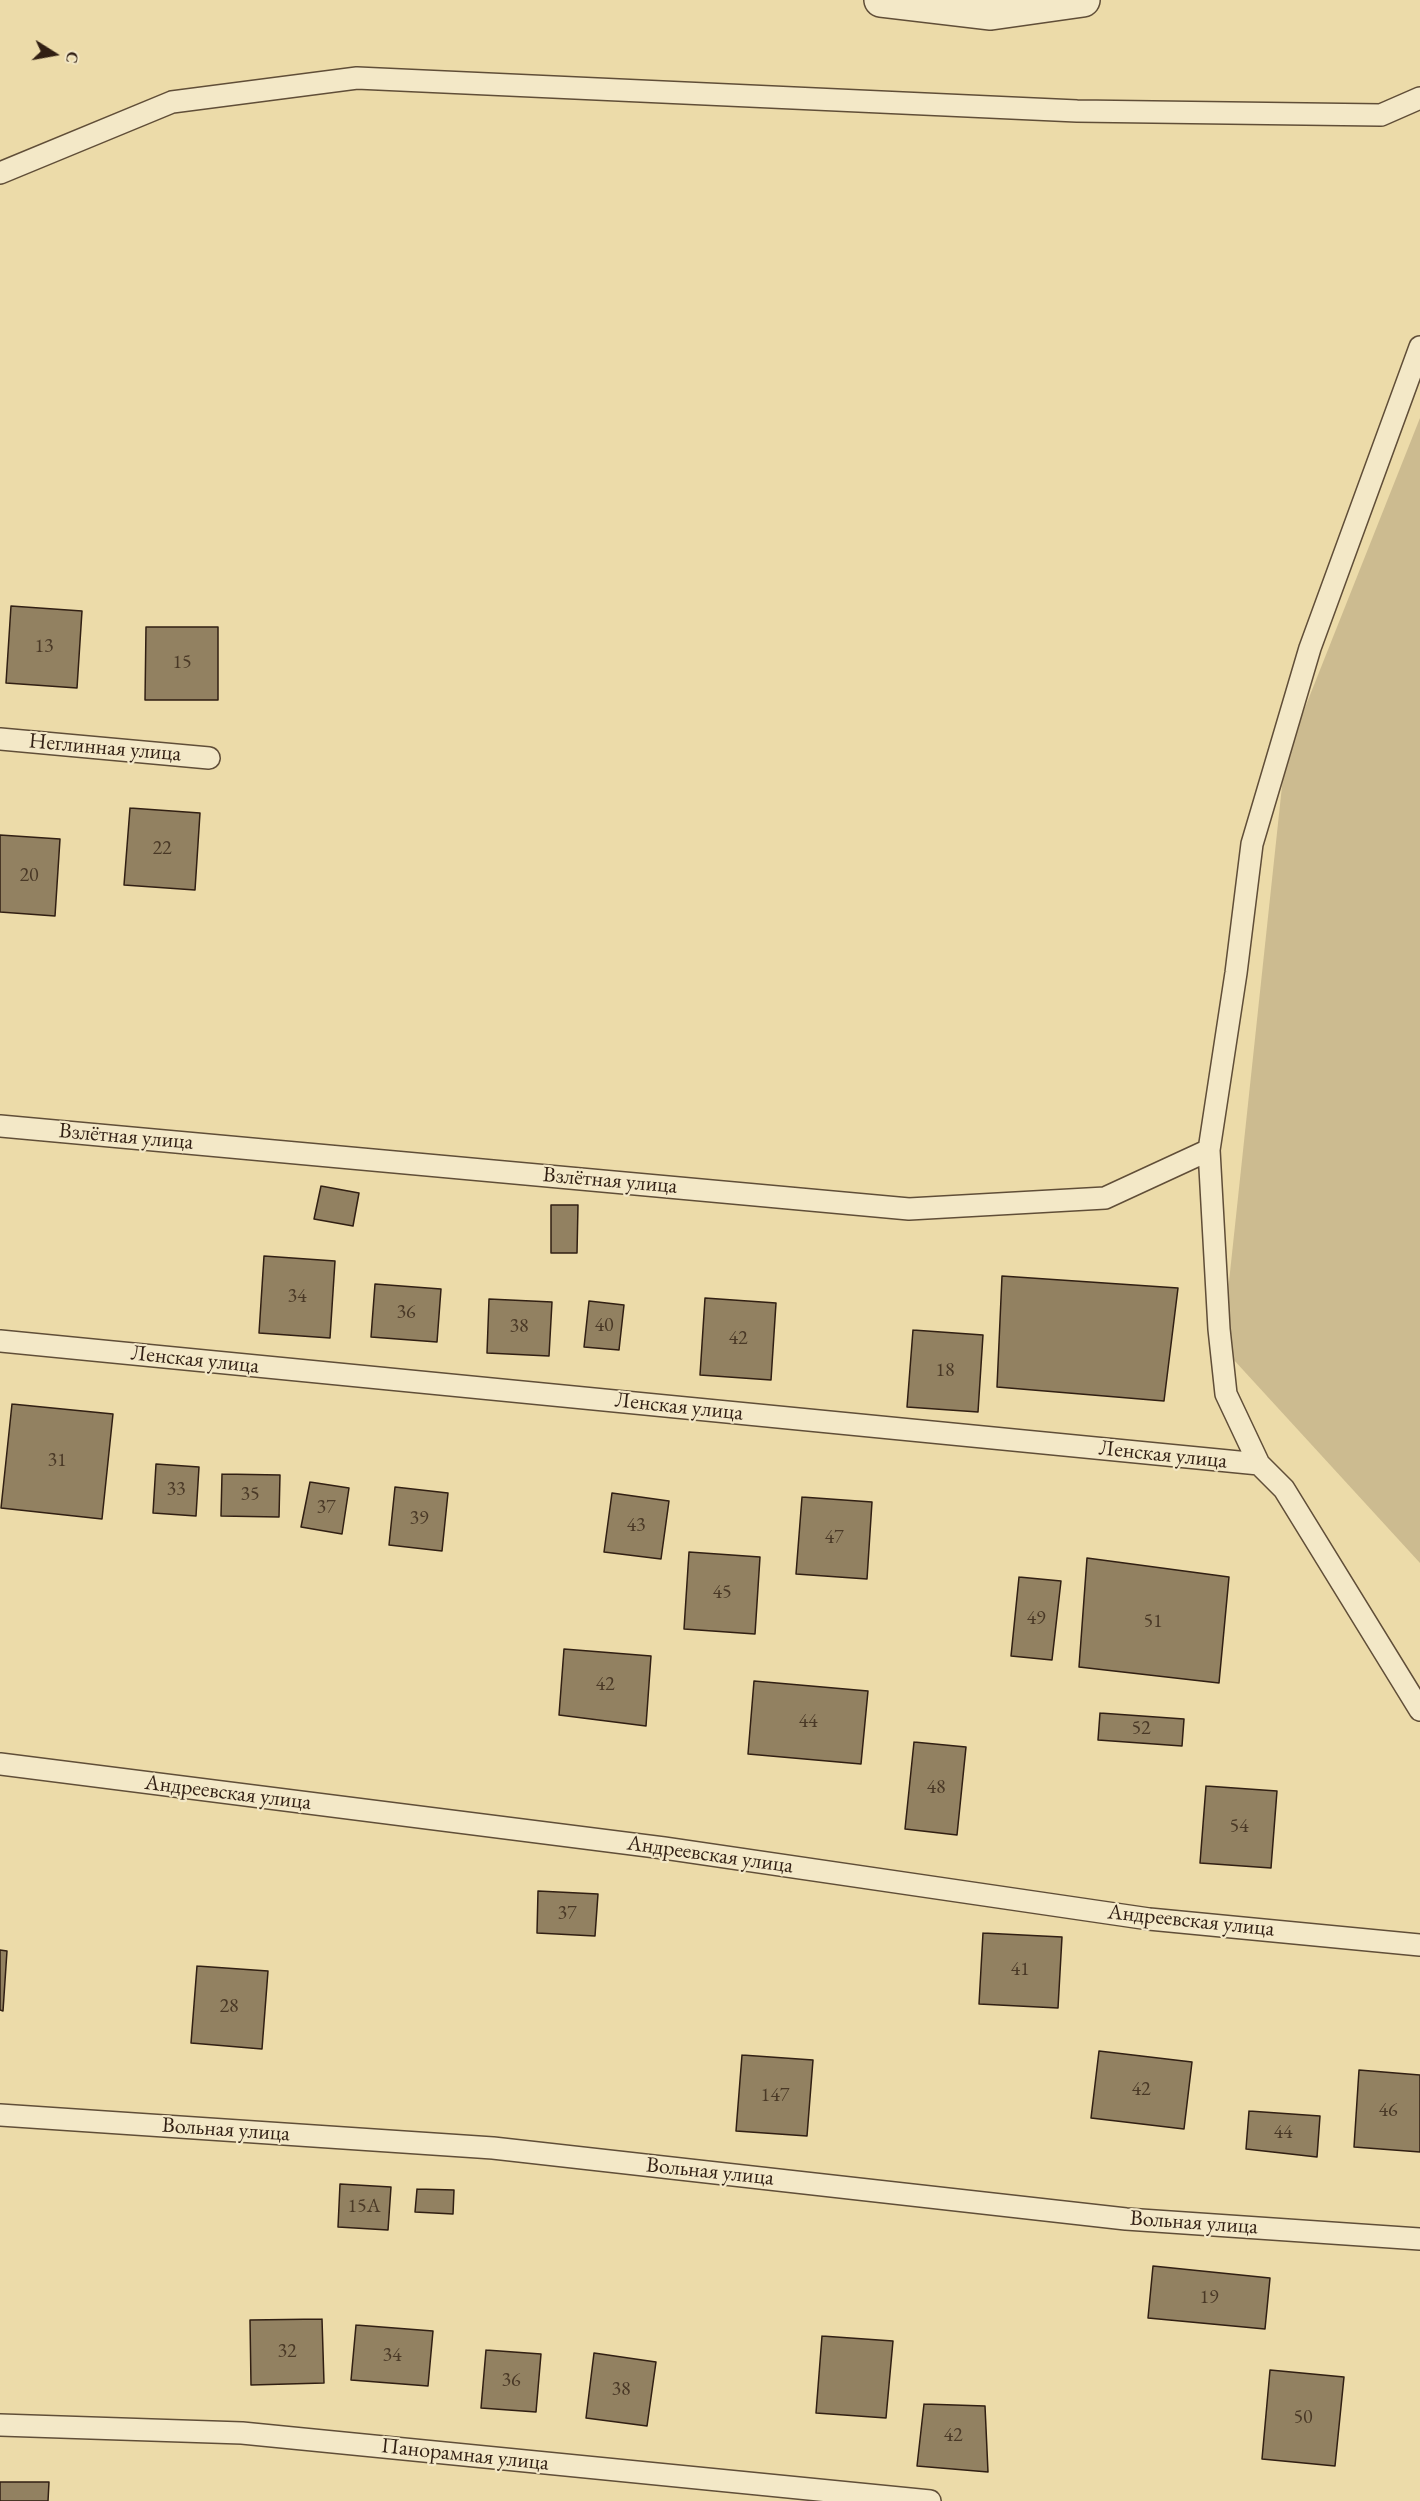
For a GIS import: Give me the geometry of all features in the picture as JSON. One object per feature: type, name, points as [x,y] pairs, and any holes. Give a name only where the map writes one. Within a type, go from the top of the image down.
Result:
[{"type":"street","points":[[881,0],[991,13],[1083,0]]},
{"type":"lane","points":[[0,173],[172,102],[357,78],[1077,111],[1381,115],[1420,98]]},
{"type":"lane","points":[[1259,1464],[1226,1394],[1219,1329],[1209,1150],[1236,973],[1252,844],[1310,648],[1420,347]]},
{"type":"lane","name":"Неглинная улица","points":[[0,739],[209,758]]},
{"type":"lane","name":"Взлётная улица","points":[[0,1126],[909,1209],[1105,1198],[1209,1150]]},
{"type":"lane","name":"Ленская улица","points":[[0,1341],[1259,1464],[1284,1489],[1387,1652],[1420,1710]]},
{"type":"lane","name":"Андреевская улица","points":[[0,1764],[664,1848],[1149,1919],[1420,1945]]},
{"type":"lane","name":"Вольная улица","points":[[0,2115],[493,2148],[1126,2219],[1420,2240]]},
{"type":"lane","name":"Панорамная улица","points":[[0,2426],[242,2433],[930,2501]]},
{"type":"shaded area","points":[[1420,418],[1420,1563],[1222,1347],[1285,758]]},
{"type":"building","points":[[11,606],[82,611],[77,688],[6,683]]},
{"type":"building","points":[[146,627],[218,627],[218,700],[145,700]]},
{"type":"building","points":[[130,808],[200,813],[195,890],[124,885]]},
{"type":"building","points":[[0,835],[60,839],[55,916],[0,912]]},
{"type":"building","points":[[321,1186],[359,1193],[353,1226],[314,1219]]},
{"type":"building","points":[[551,1205],[578,1205],[577,1253],[551,1253]]},
{"type":"building","points":[[264,1256],[335,1261],[330,1338],[259,1333]]},
{"type":"building","points":[[1002,1276],[1178,1288],[1164,1401],[997,1387]]},
{"type":"building","points":[[375,1284],[441,1289],[437,1342],[371,1337]]},
{"type":"building","points":[[705,1298],[776,1303],[771,1380],[700,1375]]},
{"type":"building","points":[[489,1299],[552,1302],[549,1356],[487,1353]]},
{"type":"building","points":[[589,1301],[624,1305],[619,1350],[584,1347]]},
{"type":"building","points":[[913,1330],[983,1335],[978,1412],[907,1407]]},
{"type":"building","points":[[12,1404],[113,1414],[102,1519],[1,1508]]},
{"type":"building","points":[[156,1464],[199,1467],[196,1516],[153,1513]]},
{"type":"building","points":[[222,1474],[280,1475],[279,1517],[221,1516]]},
{"type":"building","points":[[310,1482],[349,1488],[342,1534],[301,1527]]},
{"type":"building","points":[[395,1487],[448,1493],[442,1551],[389,1545]]},
{"type":"building","points":[[612,1493],[669,1501],[661,1559],[604,1552]]},
{"type":"building","points":[[802,1497],[872,1502],[867,1579],[796,1574]]},
{"type":"building","points":[[689,1552],[760,1557],[755,1634],[684,1629]]},
{"type":"building","points":[[1087,1558],[1229,1577],[1219,1683],[1079,1667]]},
{"type":"building","points":[[1019,1577],[1061,1581],[1052,1660],[1011,1656]]},
{"type":"building","points":[[564,1649],[651,1656],[646,1726],[559,1715]]},
{"type":"building","points":[[754,1681],[868,1691],[861,1764],[748,1754]]},
{"type":"building","points":[[1100,1713],[1184,1719],[1182,1746],[1098,1740]]},
{"type":"building","points":[[914,1742],[966,1747],[957,1835],[905,1829]]},
{"type":"building","points":[[1206,1786],[1277,1791],[1271,1868],[1200,1863]]},
{"type":"building","points":[[538,1891],[598,1894],[595,1936],[537,1933]]},
{"type":"building","points":[[983,1933],[1062,1937],[1058,2008],[979,2004]]},
{"type":"building","points":[[0,1950],[7,1951],[3,2011],[0,2010]]},
{"type":"building","points":[[197,1966],[268,1971],[262,2049],[191,2043]]},
{"type":"building","points":[[1099,2051],[1192,2062],[1184,2129],[1091,2118]]},
{"type":"building","points":[[742,2055],[813,2060],[807,2136],[736,2131]]},
{"type":"building","points":[[1359,2070],[1420,2075],[1420,2152],[1354,2147]]},
{"type":"building","points":[[1249,2111],[1320,2116],[1317,2157],[1246,2149]]},
{"type":"building","points":[[340,2184],[391,2187],[388,2230],[338,2227]]},
{"type":"building","points":[[417,2189],[454,2190],[453,2214],[415,2212]]},
{"type":"building","points":[[1153,2266],[1270,2278],[1265,2329],[1148,2318]]},
{"type":"building","points":[[322,2319],[324,2383],[251,2385],[250,2320]]},
{"type":"building","points":[[356,2325],[433,2331],[428,2386],[351,2380]]},
{"type":"building","points":[[822,2336],[893,2341],[886,2418],[816,2413]]},
{"type":"building","points":[[486,2350],[541,2354],[536,2412],[481,2408]]},
{"type":"building","points":[[594,2353],[656,2362],[647,2426],[586,2418]]},
{"type":"building","points":[[1270,2370],[1344,2377],[1335,2466],[1262,2459]]},
{"type":"building","points":[[924,2404],[985,2406],[988,2472],[917,2466]]},
{"type":"building","points":[[0,2482],[49,2482],[48,2501],[0,2501]]}]
